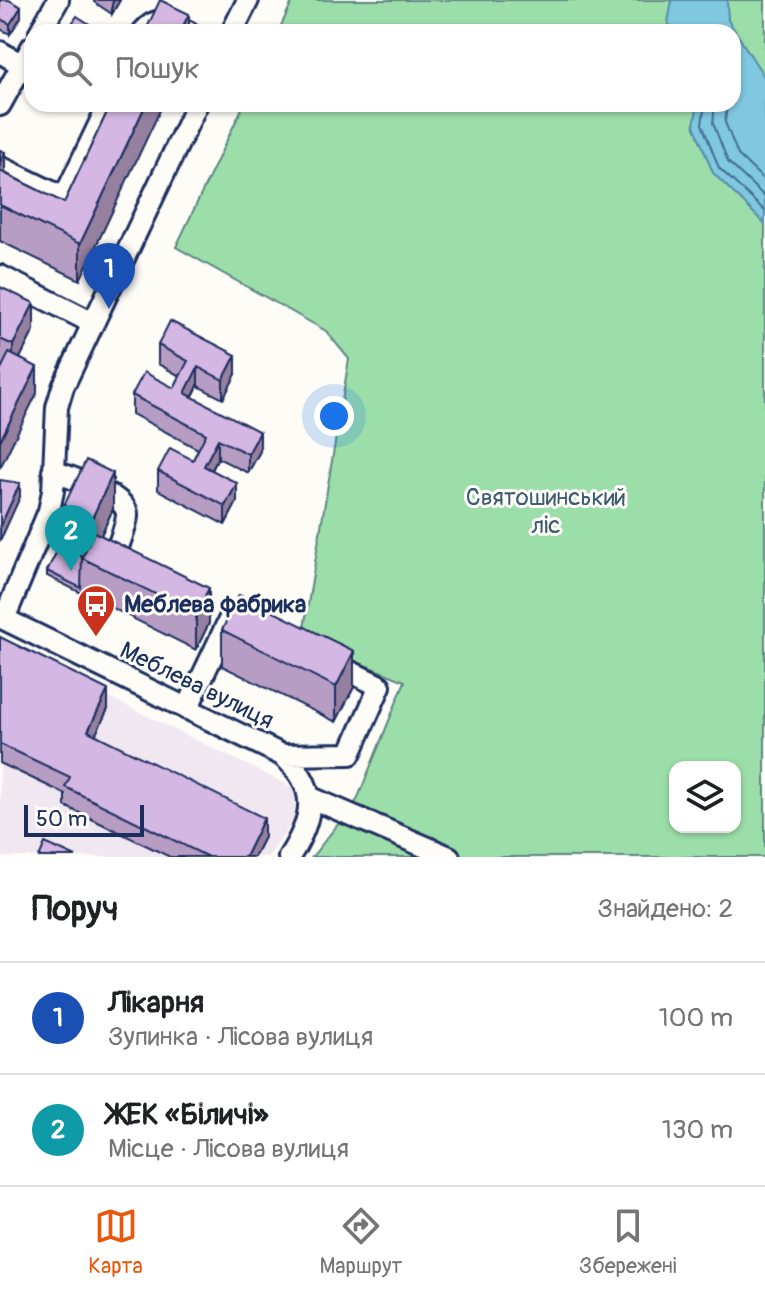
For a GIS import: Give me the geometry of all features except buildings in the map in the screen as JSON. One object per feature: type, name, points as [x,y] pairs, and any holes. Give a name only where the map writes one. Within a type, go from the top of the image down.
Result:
[{"type":"street","points":[[44,24],[58,0]]},
{"type":"street","points":[[236,24],[248,0]]},
{"type":"street","points":[[150,24],[160,21],[172,24]]},
{"type":"street","points":[[0,52],[24,56]]},
{"type":"street","points":[[0,105],[24,61]]},
{"type":"street","points":[[52,223],[105,112]]},
{"type":"street","points":[[2,618],[49,511],[53,491],[57,407],[63,387],[193,112]]},
{"type":"street","points":[[0,167],[64,198]]},
{"type":"street","points":[[0,276],[93,323]]},
{"type":"street","points":[[53,471],[107,493],[124,506],[128,514],[118,547]]},
{"type":"street","points":[[187,709],[231,616],[258,629]]},
{"type":"street","name":"Меблева вулиця","points":[[2,618],[282,755],[298,770],[306,783],[309,797]]},
{"type":"street","points":[[282,755],[350,754],[380,686],[313,654]]},
{"type":"street","points":[[289,857],[304,827],[309,797],[449,857]]},
{"type":"shaded area","points":[[0,644],[296,789],[294,820],[268,857],[0,857]]},
{"type":"green space","name":"Святошинський ліс","points":[[293,0],[765,0],[765,857],[312,857],[357,800],[405,681],[302,640],[349,359],[326,331],[176,247],[240,112],[741,112],[741,24],[282,24]]},
{"type":"water","points":[[672,0],[727,0],[731,24],[668,23]]},
{"type":"water","points":[[741,40],[765,78],[765,224],[713,173],[694,125],[696,112],[741,112]]},
{"type":"place","name":"Лікарня","points":[[109,309]]},
{"type":"place","name":"ЖЕК «Біличі»","points":[[71,571]]},
{"type":"place","name":"Меблева фабрика","points":[[96,638]]}]
